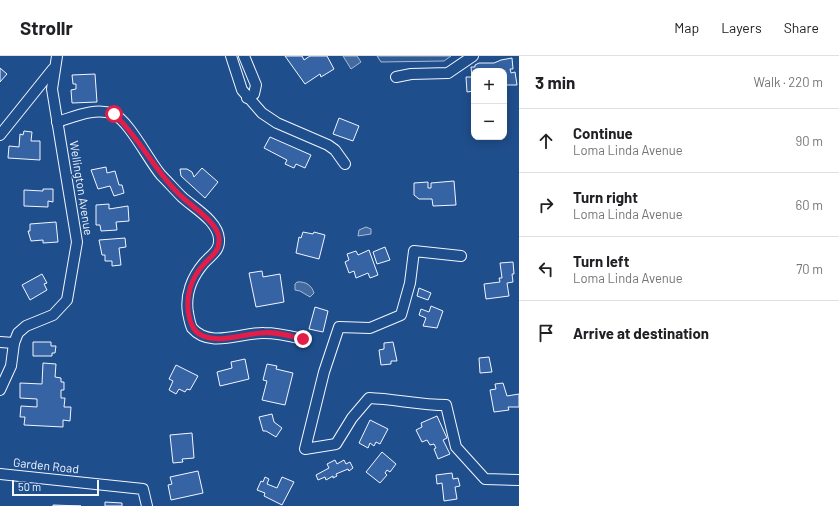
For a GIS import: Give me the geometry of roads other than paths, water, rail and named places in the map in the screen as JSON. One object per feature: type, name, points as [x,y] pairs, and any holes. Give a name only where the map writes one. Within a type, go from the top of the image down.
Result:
[{"type":"street","name":"Wellington Avenue","points":[[0,390],[11,366],[14,343],[18,333],[26,326],[53,315],[67,300],[77,242],[52,89],[57,56]]},
{"type":"street","points":[[231,56],[242,90],[247,98],[262,113],[278,123],[328,145],[335,150],[345,164]]},
{"type":"street","points":[[244,56],[256,85],[254,94],[247,98]]},
{"type":"street","points":[[396,77],[411,74],[448,73],[473,56]]},
{"type":"street","points":[[0,135],[54,68]]},
{"type":"street","points":[[57,122],[102,111],[114,114],[123,122],[159,172],[181,196],[207,218],[218,232],[220,241],[217,251],[198,272],[192,282],[188,296],[187,308],[191,327],[200,335],[221,339],[262,332],[303,339]]},
{"type":"street","points":[[461,256],[414,251],[410,283],[401,315],[370,328],[340,327],[324,372],[305,449],[336,444],[352,418],[369,398],[393,399],[424,405],[446,405],[456,448],[485,479],[519,480]]},
{"type":"street","points":[[0,342],[14,343]]},
{"type":"street","name":"Garden Road","points":[[0,474],[143,489],[147,506]]}]
